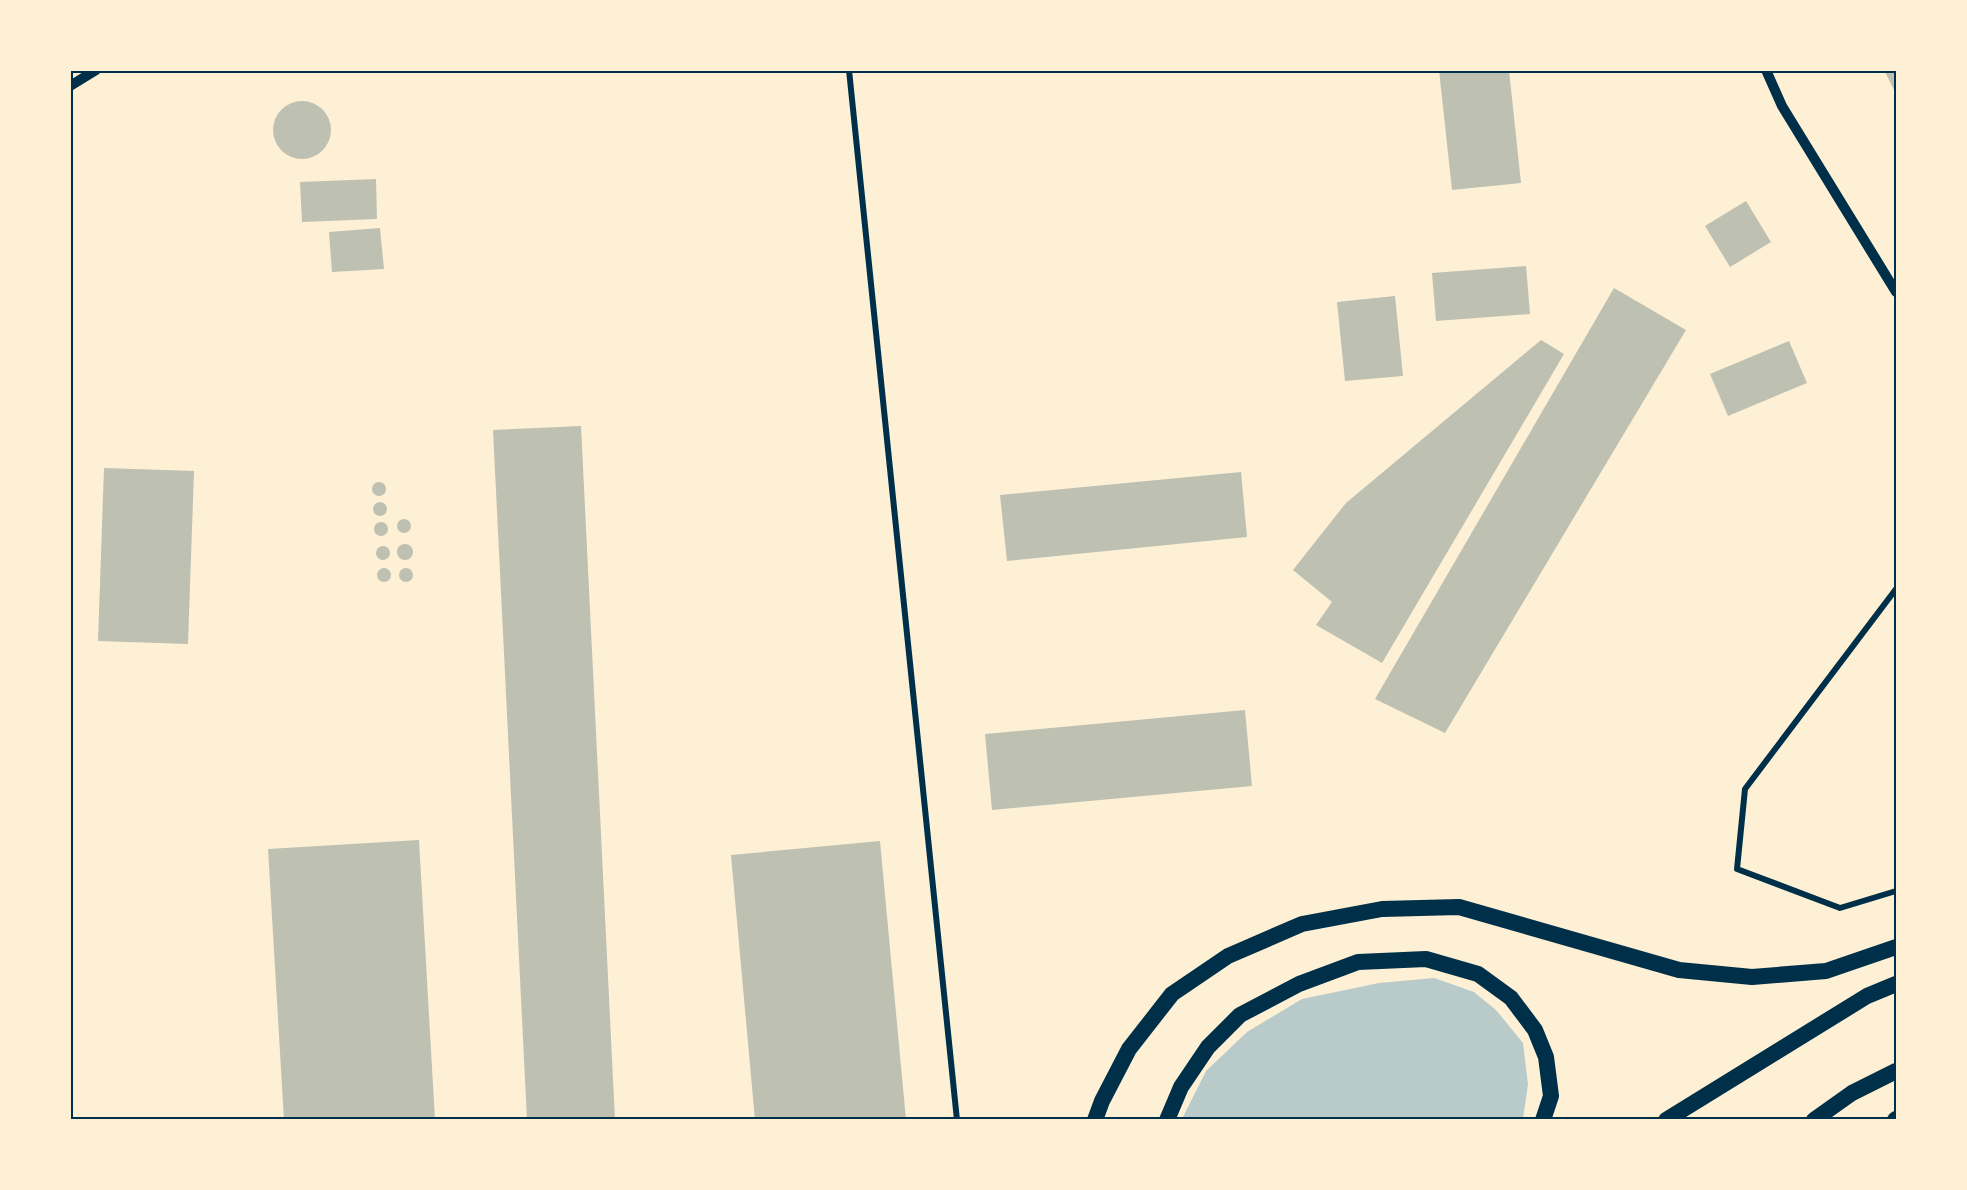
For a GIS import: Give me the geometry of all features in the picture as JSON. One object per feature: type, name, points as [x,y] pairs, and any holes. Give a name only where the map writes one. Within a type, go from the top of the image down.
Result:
[{"type":"highway","points":[[1095,1119],[1130,1049],[1172,994],[1228,956],[1302,924],[1382,909],[1458,907],[1679,970],[1752,977],[1826,971],[1896,947]]},
{"type":"highway","points":[[1167,1119],[1181,1088],[1208,1047],[1240,1015],[1299,984],[1358,962],[1426,959],[1478,974],[1511,998],[1535,1029],[1546,1057],[1551,1096],[1544,1119]]},
{"type":"highway","points":[[1666,1119],[1867,996],[1896,984]]},
{"type":"highway","points":[[1814,1119],[1852,1093],[1896,1071]]},
{"type":"street","points":[[70,86],[96,70]]},
{"type":"street","points":[[849,70],[957,1119]]},
{"type":"street","points":[[1766,70],[1782,106],[1896,292]]},
{"type":"street","points":[[1896,589],[1745,789],[1737,869],[1840,908],[1896,891]]},
{"type":"shaded area","points":[[1434,978],[1474,992],[1496,1010],[1523,1043],[1528,1084],[1523,1119],[1182,1119],[1206,1071],[1247,1032],[1302,999],[1379,983]]},
{"type":"building","points":[[1439,70],[1509,70],[1521,183],[1452,190]]},
{"type":"building","points":[[1884,70],[1896,70],[1896,94]]},
{"type":"building","points":[[296,101],[308,101],[323,109],[331,124],[331,136],[323,151],[308,159],[296,159],[281,151],[273,136],[273,124],[281,109]]},
{"type":"building","points":[[376,179],[377,219],[302,222],[300,182]]},
{"type":"building","points":[[1746,201],[1771,242],[1730,267],[1705,226]]},
{"type":"building","points":[[380,228],[384,269],[332,272],[329,232]]},
{"type":"building","points":[[1526,266],[1530,314],[1436,321],[1432,273]]},
{"type":"building","points":[[1614,288],[1686,330],[1445,733],[1375,699]]},
{"type":"building","points":[[1395,296],[1403,376],[1345,381],[1337,302]]},
{"type":"building","points":[[1541,340],[1564,354],[1382,663],[1316,625],[1332,602],[1293,570],[1346,503]]},
{"type":"building","points":[[1789,341],[1807,383],[1728,416],[1710,374]]},
{"type":"building","points":[[581,426],[615,1120],[527,1120],[493,430]]},
{"type":"building","points":[[104,468],[194,471],[188,644],[98,641]]},
{"type":"building","points":[[1241,472],[1247,537],[1007,561],[1000,495]]},
{"type":"building","points":[[379,482],[384,484],[386,489],[384,494],[379,496],[374,494],[372,489],[374,484]]},
{"type":"building","points":[[380,502],[385,504],[387,509],[385,514],[380,516],[375,514],[373,509],[375,504]]},
{"type":"building","points":[[401,519],[407,519],[411,526],[407,533],[401,533],[397,529],[397,523]]},
{"type":"building","points":[[381,522],[386,524],[388,529],[386,534],[381,536],[376,534],[374,529],[376,524]]},
{"type":"building","points":[[405,544],[413,552],[405,560],[397,552]]},
{"type":"building","points":[[383,546],[388,548],[390,553],[388,558],[383,560],[378,558],[376,553],[378,548]]},
{"type":"building","points":[[384,568],[389,570],[391,575],[389,580],[384,582],[379,580],[377,575],[379,570]]},
{"type":"building","points":[[403,568],[409,568],[413,575],[409,582],[403,582],[399,578],[399,572]]},
{"type":"building","points":[[1245,710],[1252,786],[992,810],[985,734]]},
{"type":"building","points":[[419,840],[435,1120],[284,1120],[268,849]]},
{"type":"building","points":[[880,841],[906,1120],[755,1120],[731,855]]}]
